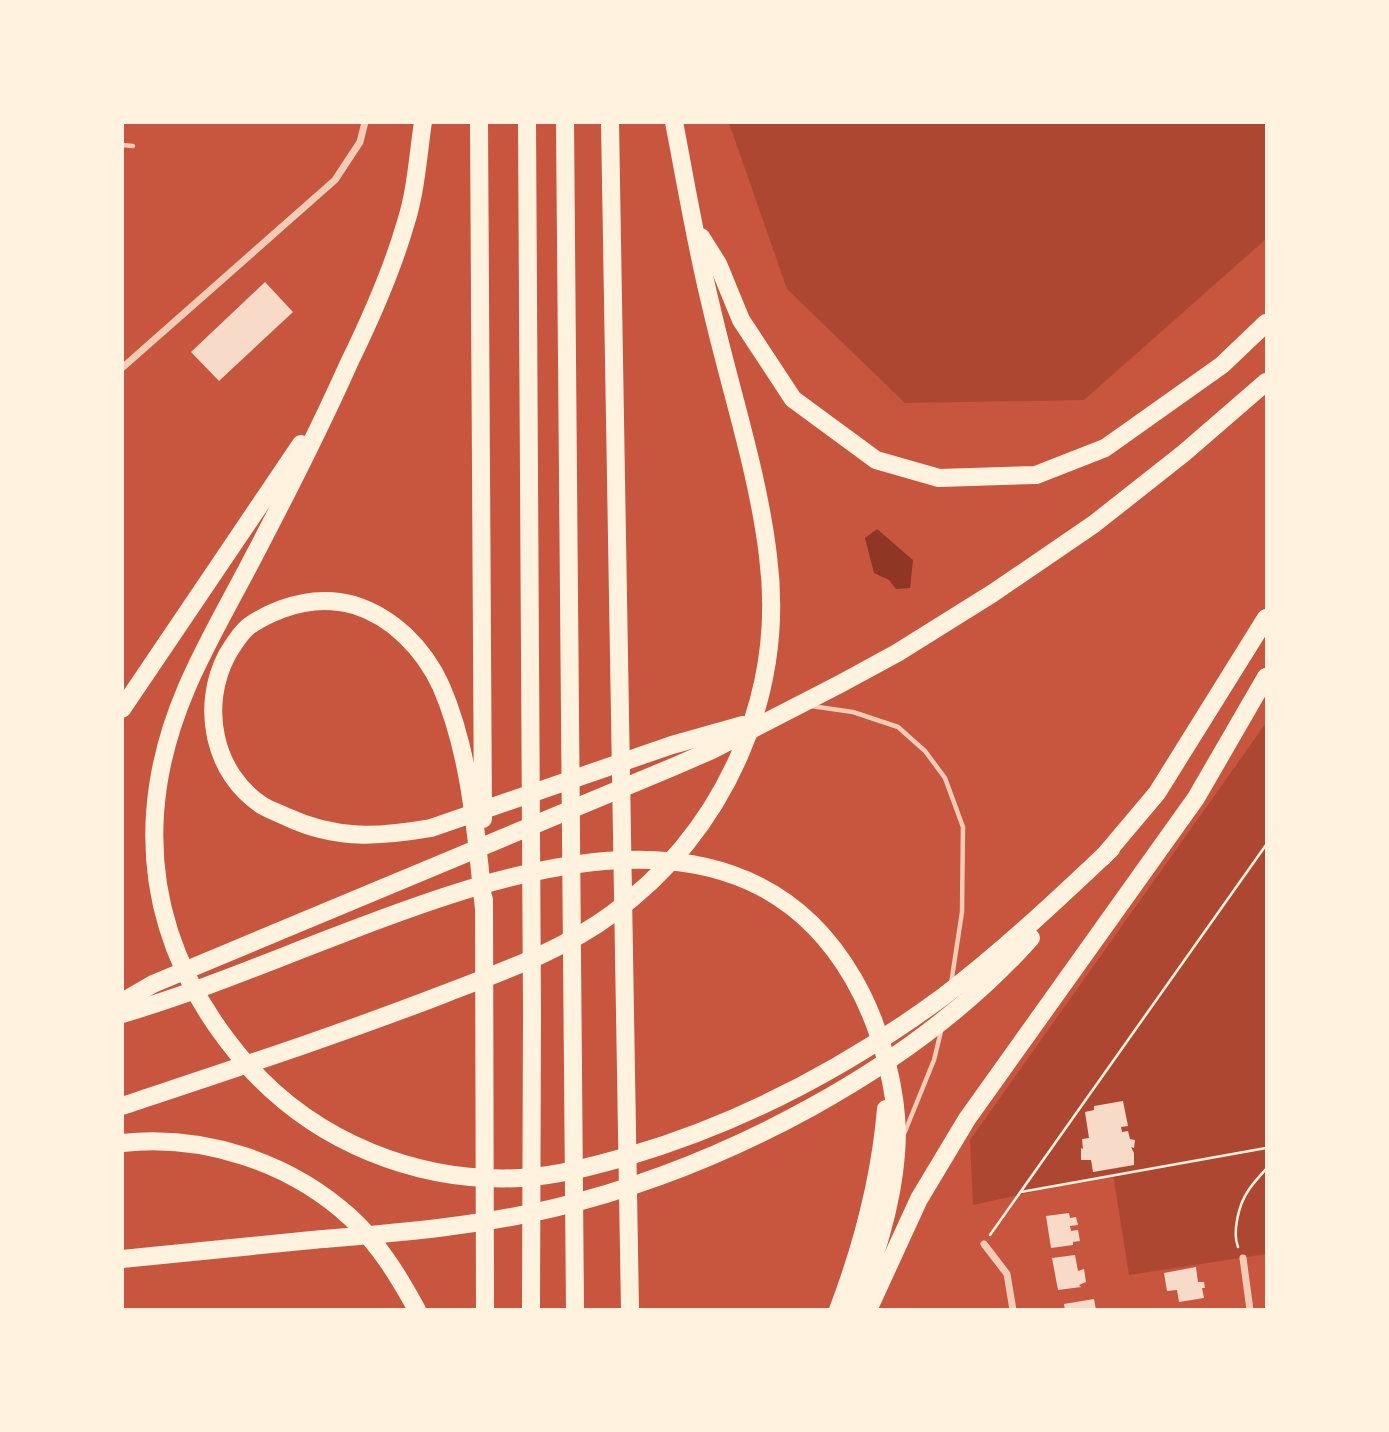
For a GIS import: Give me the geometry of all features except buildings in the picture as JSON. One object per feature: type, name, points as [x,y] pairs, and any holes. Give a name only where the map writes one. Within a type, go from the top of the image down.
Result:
[{"type":"highway","points":[[423,122],[408,219],[374,311],[254,557],[187,683],[167,738],[158,789],[155,838],[157,879],[170,937],[190,984],[214,1024],[267,1087],[303,1117],[343,1141],[393,1160],[448,1174],[504,1179],[551,1175],[596,1165],[678,1140],[777,1098],[824,1072],[940,999],[1023,939]]},
{"type":"highway","points":[[479,122],[485,1310]]},
{"type":"highway","points":[[527,122],[531,1310]]},
{"type":"highway","points":[[565,122],[575,1310]]},
{"type":"highway","points":[[610,122],[630,1310]]},
{"type":"highway","points":[[122,1106],[425,1002],[521,964],[565,943],[610,916],[665,868],[692,836],[737,763],[755,719],[766,672],[772,623],[768,556],[757,490],[711,306],[674,122]]},
{"type":"highway","points":[[693,224],[718,264],[741,320],[793,399],[876,460],[939,478],[1036,475],[1105,448],[1223,365],[1266,323]]},
{"type":"highway","points":[[122,1002],[153,984],[673,767],[802,705],[897,653],[993,593],[1094,524],[1184,453],[1266,382]]},
{"type":"highway","points":[[122,709],[336,392]]},
{"type":"highway","points":[[484,909],[471,808],[454,725],[441,686],[429,663],[415,646],[383,618],[341,601],[308,600],[273,612],[248,627],[233,645],[215,684],[213,731],[222,758],[238,783],[262,805],[308,826],[350,835],[390,835],[432,828],[671,745],[780,715]]},
{"type":"highway","points":[[127,1259],[432,1230],[494,1221],[566,1205],[678,1169],[757,1134],[838,1092],[934,1026],[981,987],[1023,939],[1111,849],[1157,793],[1266,618]]},
{"type":"highway","points":[[868,1310],[919,1199],[967,1119],[1196,798],[1266,677]]},
{"type":"highway","points":[[122,1014],[160,1003],[435,898],[546,868],[613,859],[651,859],[718,870],[748,881],[778,896],[801,914],[824,935],[844,962],[874,1020],[889,1074],[896,1116],[897,1151],[886,1217],[856,1310]]},
{"type":"highway","points":[[838,1310],[866,1230],[873,1198],[889,1074]]},
{"type":"highway","points":[[122,1143],[160,1141],[230,1151],[292,1177],[317,1192],[351,1219],[401,1281],[417,1310]]},
{"type":"street","points":[[122,368],[335,180],[360,142],[365,122]]},
{"type":"street","points":[[984,1244],[1006,1274],[1013,1310]]},
{"type":"street","points":[[1243,1258],[1250,1310]]},
{"type":"lane","points":[[122,145],[133,146]]},
{"type":"lane","points":[[802,705],[853,712],[898,727],[925,751],[944,778],[962,827],[962,912],[948,1000]]},
{"type":"lane","points":[[897,1151],[934,1060],[946,1012]]},
{"type":"path","points":[[984,1244],[1266,845]]},
{"type":"path","points":[[1021,1192],[1266,1148]]},
{"type":"path","points":[[1243,1258],[1235,1241],[1236,1226],[1246,1193],[1266,1169]]},
{"type":"shaded area","points":[[729,123],[1266,123],[1266,239],[1084,400],[905,403],[787,289]]},
{"type":"shaded area","points":[[877,529],[913,560],[910,588],[896,589],[889,580],[874,573],[865,538]]},
{"type":"shaded area","points":[[1266,723],[1266,1254],[1129,1275],[1113,1174],[973,1205],[970,1140]]}]
